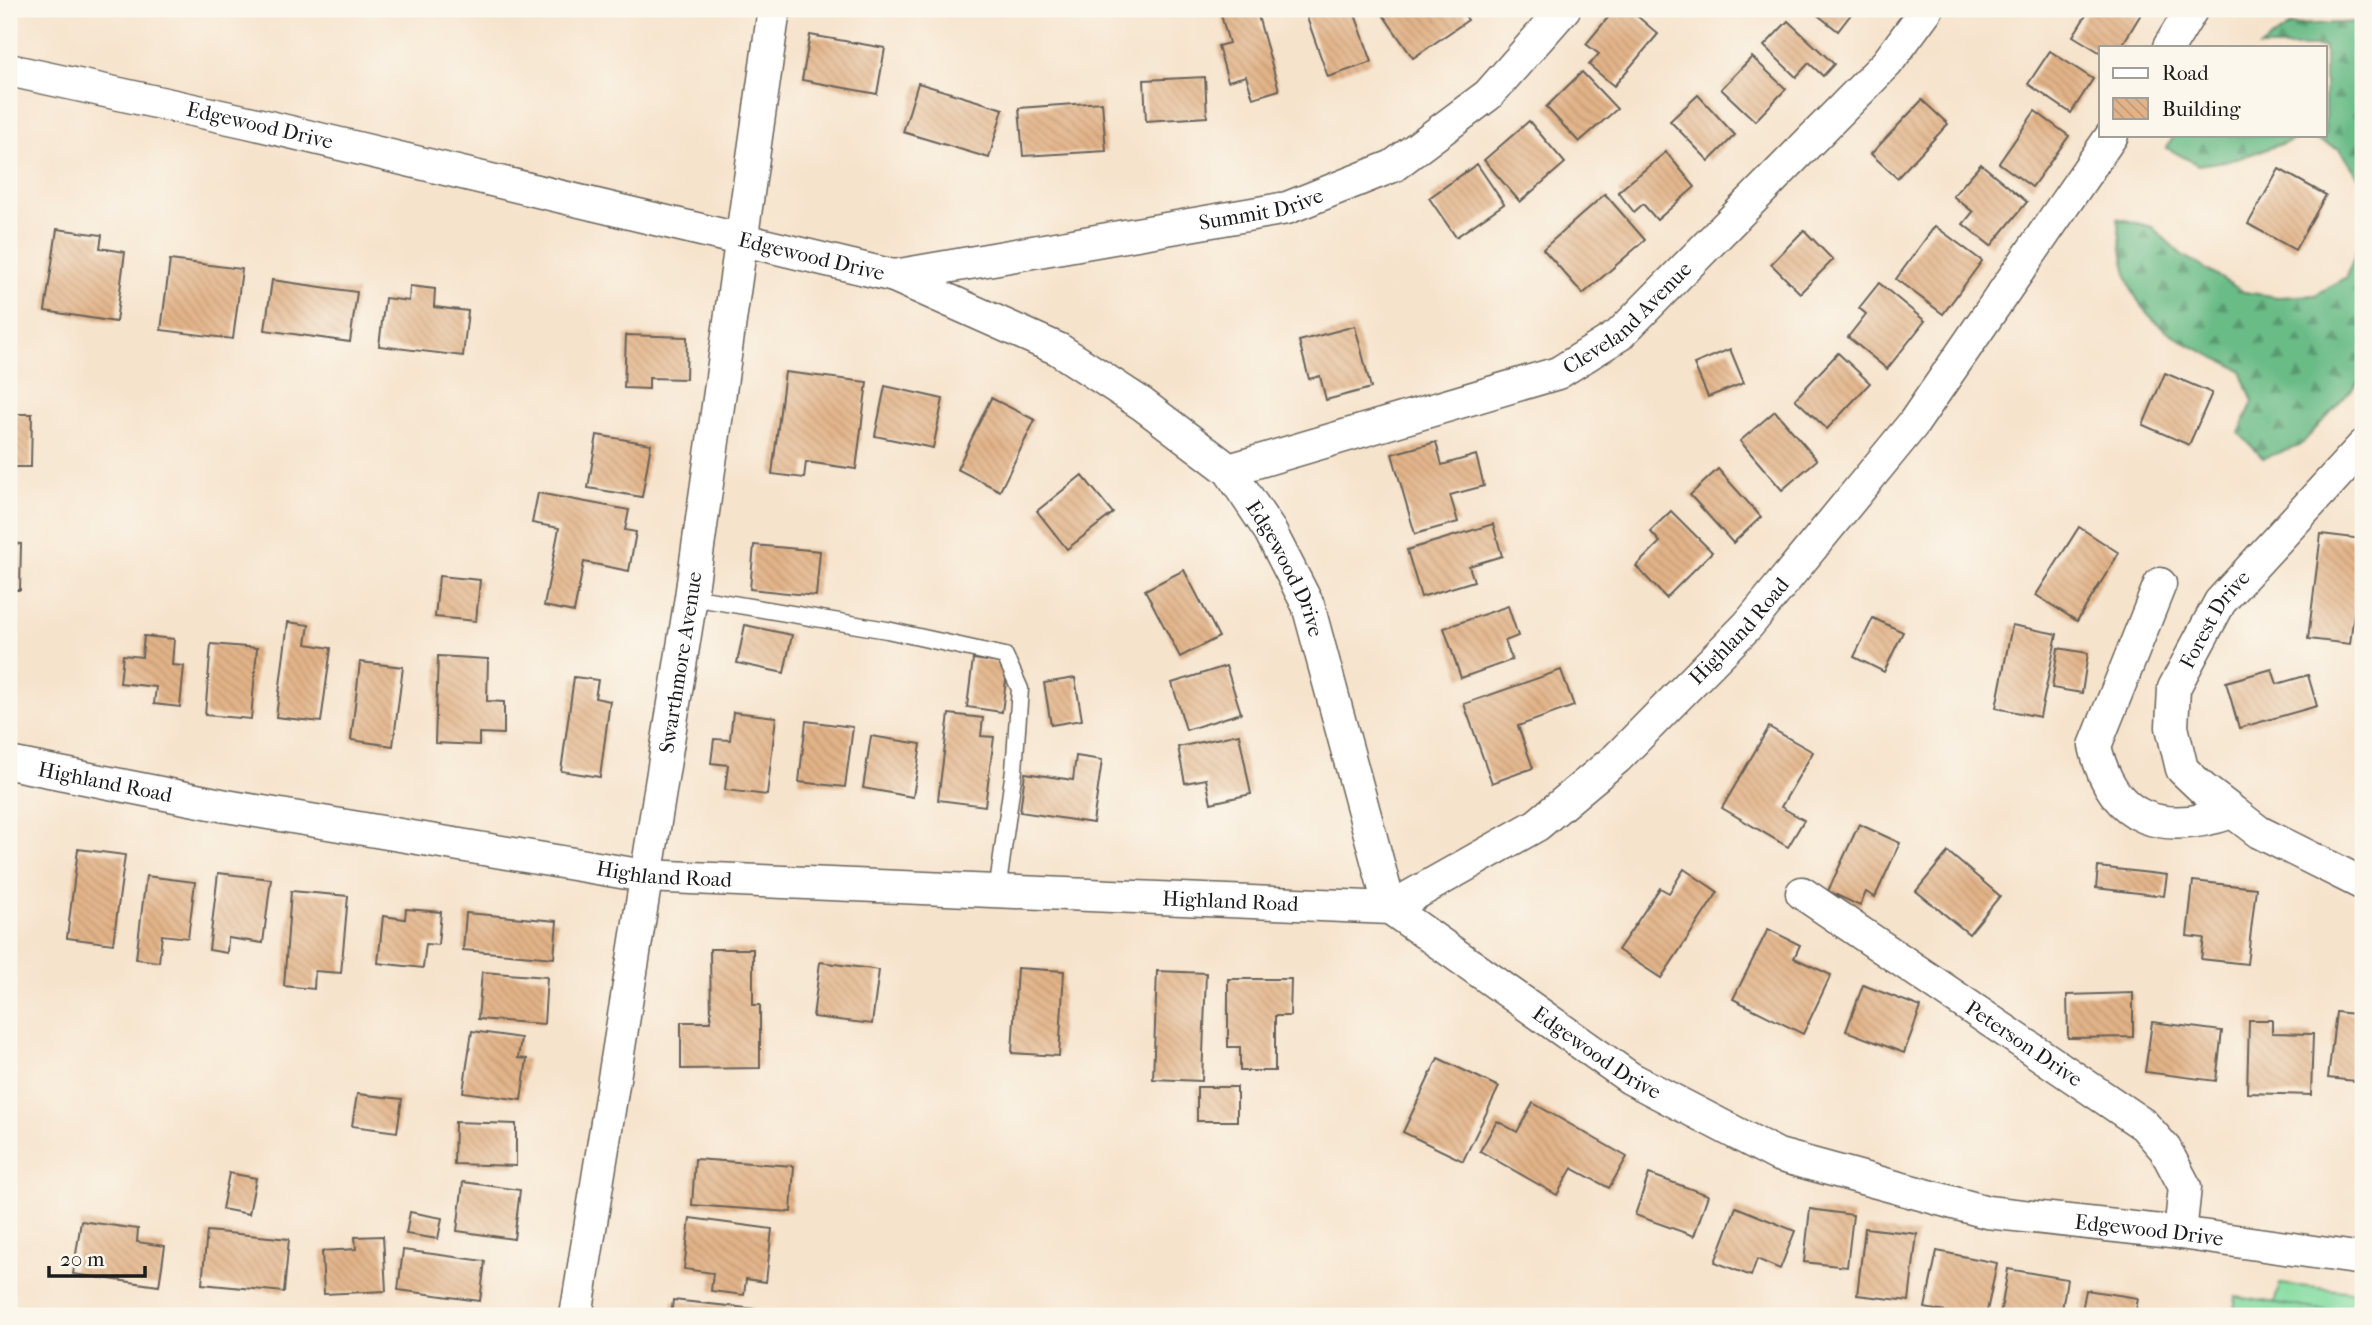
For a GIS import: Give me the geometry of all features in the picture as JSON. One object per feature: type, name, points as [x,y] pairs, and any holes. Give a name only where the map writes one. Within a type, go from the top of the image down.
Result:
[{"type":"street","name":"Swarthmore Avenue","points":[[576,1316],[691,597],[774,9]]},
{"type":"street","name":"Summit Drive","points":[[894,276],[1287,208],[1381,171],[1393,166],[1488,95],[1564,9]]},
{"type":"street","name":"Cleveland Avenue","points":[[1229,470],[1558,373],[1619,335],[1887,63],[1927,9]]},
{"type":"street","points":[[2170,46],[2192,9]]},
{"type":"street","name":"Edgewood Drive","points":[[9,70],[248,122],[894,276],[1058,349],[1142,404],[1229,470],[1270,531],[1308,605],[1390,908],[1630,1078],[1778,1155],[1987,1212],[2180,1233],[2363,1259]]},
{"type":"street","name":"Highland Road","points":[[9,764],[226,806],[645,876],[1390,908],[1537,825],[1616,758],[1748,625],[1913,424],[2111,136]]},
{"type":"street","name":"Forest Drive","points":[[2363,446],[2220,602],[2174,688],[2172,727],[2182,768],[2203,789],[2259,832],[2363,884]]},
{"type":"street","points":[[2160,584],[2095,746],[2098,757],[2115,792],[2128,809],[2171,825],[2200,823],[2233,812]]},
{"type":"street","name":"Peterson Drive","points":[[1802,893],[2144,1125],[2165,1149],[2185,1187],[2180,1233]]},
{"type":"lane","points":[[691,597],[887,630],[1005,656],[1020,689],[1014,770],[997,892]]},
{"type":"green space","points":[[2363,22],[2363,190],[2360,179],[2340,149],[2306,136],[2326,136],[2326,46],[2261,46],[2291,25]]},
{"type":"green space","points":[[2173,136],[2306,136],[2233,160],[2198,165],[2167,148]]},
{"type":"green space","points":[[2117,218],[2152,227],[2181,254],[2244,292],[2278,297],[2315,295],[2346,277],[2363,235],[2363,377],[2300,446],[2263,458],[2239,433],[2253,402],[2241,370],[2193,347],[2163,328],[2150,316],[2131,287]]},
{"type":"green space","points":[[2280,1284],[2363,1293],[2363,1316],[2270,1316]]},
{"type":"green space","points":[[2236,1297],[2363,1316],[2233,1316]]},
{"type":"building","points":[[1242,9],[1256,9],[1279,90],[1253,98],[1246,76],[1228,81],[1218,46],[1229,43],[1221,15]]},
{"type":"building","points":[[1323,9],[1353,9],[1372,62],[1328,77],[1306,15]]},
{"type":"building","points":[[1379,9],[1461,9],[1468,20],[1413,58]]},
{"type":"building","points":[[1615,9],[1629,9],[1658,34],[1614,86],[1589,65],[1599,54],[1586,44]]},
{"type":"building","points":[[1810,9],[1855,9],[1838,31]]},
{"type":"building","points":[[2090,9],[2144,9],[2122,46],[2099,46],[2099,52],[2073,36]]},
{"type":"building","points":[[1788,21],[1834,64],[1823,76],[1809,63],[1796,77],[1764,46]]},
{"type":"building","points":[[810,35],[885,48],[877,94],[802,80]]},
{"type":"building","points":[[2050,51],[2093,79],[2071,113],[2028,84]]},
{"type":"building","points":[[1752,57],[1786,89],[1755,121],[1721,89]]},
{"type":"building","points":[[1582,72],[1617,109],[1579,142],[1546,107]]},
{"type":"building","points":[[1205,77],[1207,117],[1146,121],[1144,80]]},
{"type":"building","points":[[918,83],[1003,109],[989,158],[903,132]]},
{"type":"building","points":[[1698,95],[1735,135],[1709,161],[1670,121]]},
{"type":"building","points":[[1922,100],[1948,124],[1897,178],[1871,154]]},
{"type":"building","points":[[1102,102],[1106,151],[1023,156],[1019,108]]},
{"type":"building","points":[[2035,111],[2069,136],[2032,187],[1999,163]]},
{"type":"building","points":[[1529,121],[1565,163],[1520,202],[1484,160]]},
{"type":"building","points":[[1666,152],[1695,187],[1657,220],[1643,204],[1634,212],[1618,192]]},
{"type":"building","points":[[1477,164],[1504,204],[1456,237],[1429,198]]},
{"type":"building","points":[[1981,164],[2027,202],[1991,246],[1963,224],[1973,212],[1953,196]]},
{"type":"building","points":[[2279,169],[2326,195],[2295,250],[2248,224]]},
{"type":"building","points":[[1605,194],[1645,240],[1583,294],[1543,249]]},
{"type":"building","points":[[1935,226],[1982,261],[1943,314],[1896,279]]},
{"type":"building","points":[[57,229],[102,235],[100,248],[125,252],[116,322],[45,311]]},
{"type":"building","points":[[1804,230],[1833,260],[1800,293],[1771,264]]},
{"type":"building","points":[[170,260],[242,269],[233,339],[161,330]]},
{"type":"building","points":[[272,280],[357,292],[350,342],[265,330]]},
{"type":"building","points":[[1879,283],[1925,321],[1887,369],[1848,337],[1866,314],[1859,308]]},
{"type":"building","points":[[410,286],[435,289],[434,307],[468,311],[463,356],[379,346],[385,298],[409,301]]},
{"type":"building","points":[[1355,326],[1371,388],[1326,400],[1320,376],[1309,379],[1299,341]]},
{"type":"building","points":[[626,335],[687,337],[686,379],[649,378],[649,389],[624,388]]},
{"type":"building","points":[[1730,349],[1744,383],[1708,397],[1694,364]]},
{"type":"building","points":[[1838,353],[1870,383],[1827,429],[1795,399]]},
{"type":"building","points":[[785,372],[867,382],[856,469],[806,462],[804,478],[772,474]]},
{"type":"building","points":[[2165,373],[2212,393],[2189,445],[2143,425]]},
{"type":"building","points":[[885,386],[943,399],[933,448],[875,436]]},
{"type":"building","points":[[991,398],[1035,420],[1000,491],[957,469]]},
{"type":"building","points":[[1775,411],[1817,460],[1782,490],[1740,441]]},
{"type":"building","points":[[9,414],[32,414],[31,467],[9,467]]},
{"type":"building","points":[[597,435],[651,444],[642,497],[588,488]]},
{"type":"building","points":[[1436,442],[1442,465],[1476,455],[1484,486],[1450,495],[1458,522],[1415,534],[1392,454]]},
{"type":"building","points":[[1718,469],[1761,517],[1733,543],[1690,495]]},
{"type":"building","points":[[1082,475],[1113,513],[1067,549],[1037,511]]},
{"type":"building","points":[[538,493],[629,510],[625,530],[636,532],[629,571],[584,562],[574,612],[544,606],[559,528],[532,523]]},
{"type":"building","points":[[1671,511],[1712,552],[1666,598],[1636,566],[1660,542],[1650,531]]},
{"type":"building","points":[[1493,524],[1502,556],[1469,566],[1474,581],[1421,597],[1407,550]]},
{"type":"building","points":[[2079,527],[2119,553],[2077,621],[2036,595]]},
{"type":"building","points":[[2321,534],[2363,539],[2350,644],[2308,639]]},
{"type":"building","points":[[9,543],[21,544],[20,590],[9,590]]},
{"type":"building","points":[[754,545],[820,551],[816,596],[750,589]]},
{"type":"building","points":[[1184,570],[1219,637],[1180,657],[1145,590]]},
{"type":"building","points":[[439,576],[480,580],[476,621],[435,617]]},
{"type":"building","points":[[1508,606],[1518,636],[1505,641],[1512,660],[1461,678],[1444,628]]},
{"type":"building","points":[[1873,618],[1903,632],[1884,672],[1854,657]]},
{"type":"building","points":[[288,622],[309,625],[306,644],[331,648],[321,722],[276,717]]},
{"type":"building","points":[[745,625],[792,635],[784,673],[737,663]]},
{"type":"building","points":[[2012,625],[2057,634],[2040,717],[1996,708]]},
{"type":"building","points":[[144,636],[174,639],[172,665],[184,666],[180,707],[154,704],[156,687],[120,683],[123,655],[142,657]]},
{"type":"building","points":[[211,644],[257,648],[251,719],[205,715]]},
{"type":"building","points":[[2058,648],[2088,653],[2082,693],[2052,688]]},
{"type":"building","points":[[438,656],[488,659],[487,701],[504,702],[504,734],[479,733],[479,745],[435,743]]},
{"type":"building","points":[[973,659],[1008,664],[1002,712],[967,707]]},
{"type":"building","points":[[360,662],[403,667],[393,746],[351,740]]},
{"type":"building","points":[[1226,666],[1241,713],[1186,730],[1172,683]]},
{"type":"building","points":[[2272,669],[2277,684],[2308,675],[2317,706],[2239,728],[2226,682]]},
{"type":"building","points":[[1561,670],[1574,706],[1518,726],[1533,768],[1492,783],[1464,704]]},
{"type":"building","points":[[574,677],[598,680],[595,698],[610,701],[600,777],[561,771]]},
{"type":"building","points":[[1075,678],[1082,720],[1051,725],[1044,683]]},
{"type":"building","points":[[733,712],[776,717],[767,795],[725,790],[728,765],[711,763],[714,739],[730,740]]},
{"type":"building","points":[[949,714],[983,718],[981,736],[994,737],[985,806],[938,800]]},
{"type":"building","points":[[806,721],[853,727],[845,787],[799,782]]},
{"type":"building","points":[[1769,727],[1813,752],[1781,807],[1804,820],[1788,847],[1722,808]]},
{"type":"building","points":[[1239,734],[1251,794],[1211,803],[1206,779],[1185,783],[1178,747]]},
{"type":"building","points":[[871,736],[921,744],[913,797],[863,788]]},
{"type":"building","points":[[1076,756],[1102,760],[1093,823],[1020,812],[1025,773],[1073,780]]},
{"type":"building","points":[[1859,824],[1900,843],[1875,897],[1866,892],[1860,906],[1828,891]]},
{"type":"building","points":[[78,849],[125,855],[113,944],[67,938]]},
{"type":"building","points":[[1948,852],[2000,896],[1969,934],[1916,891]]},
{"type":"building","points":[[2098,867],[2167,875],[2164,896],[2096,888]]},
{"type":"building","points":[[1684,869],[1718,892],[1661,978],[1618,950],[1660,888],[1669,893]]},
{"type":"building","points":[[218,873],[271,879],[263,943],[228,938],[227,953],[209,950]]},
{"type":"building","points":[[146,876],[195,882],[188,938],[162,935],[159,962],[136,959]]},
{"type":"building","points":[[2193,881],[2256,888],[2247,964],[2201,959],[2204,938],[2187,936]]},
{"type":"building","points":[[291,891],[348,896],[341,973],[315,971],[314,989],[284,986]]},
{"type":"building","points":[[406,909],[441,912],[438,945],[426,944],[423,968],[378,963],[383,916],[405,919]]},
{"type":"building","points":[[466,913],[557,921],[554,958],[463,950]]},
{"type":"building","points":[[1768,929],[1800,945],[1794,958],[1831,975],[1803,1034],[1733,999]]},
{"type":"building","points":[[710,949],[753,949],[753,1005],[760,1005],[760,1068],[681,1069],[681,1022],[711,1022]]},
{"type":"building","points":[[820,962],[879,970],[872,1024],[813,1017]]},
{"type":"building","points":[[1017,968],[1064,971],[1059,1056],[1012,1053]]},
{"type":"building","points":[[1157,971],[1206,973],[1202,1081],[1153,1079]]},
{"type":"building","points":[[482,972],[547,977],[544,1024],[478,1019]]},
{"type":"building","points":[[1228,979],[1291,979],[1290,1016],[1275,1016],[1275,1071],[1240,1071],[1240,1047],[1228,1047]]},
{"type":"building","points":[[1863,985],[1921,1007],[1904,1053],[1846,1031]]},
{"type":"building","points":[[2133,993],[2133,1037],[2068,1038],[2067,995]]},
{"type":"building","points":[[2336,1012],[2363,1015],[2363,1082],[2328,1078]]},
{"type":"building","points":[[2249,1020],[2272,1020],[2272,1033],[2313,1034],[2311,1095],[2247,1093]]},
{"type":"building","points":[[2152,1022],[2222,1031],[2216,1081],[2145,1072]]},
{"type":"building","points":[[472,1031],[521,1038],[518,1058],[527,1059],[521,1100],[463,1092]]},
{"type":"building","points":[[1438,1058],[1499,1087],[1463,1161],[1403,1132]]},
{"type":"building","points":[[1197,1087],[1237,1087],[1237,1121],[1197,1121]]},
{"type":"building","points":[[357,1094],[402,1099],[397,1132],[352,1126]]},
{"type":"building","points":[[1533,1103],[1627,1157],[1609,1188],[1572,1168],[1557,1195],[1480,1151],[1497,1121],[1517,1132]]},
{"type":"building","points":[[455,1122],[516,1124],[516,1166],[454,1164]]},
{"type":"building","points":[[695,1159],[794,1166],[791,1212],[692,1205]]},
{"type":"building","points":[[229,1173],[256,1178],[249,1214],[222,1209]]},
{"type":"building","points":[[1649,1174],[1708,1195],[1694,1236],[1635,1215]]},
{"type":"building","points":[[463,1182],[520,1190],[514,1239],[457,1231]]},
{"type":"building","points":[[1736,1207],[1795,1231],[1780,1269],[1757,1259],[1751,1276],[1715,1262]]},
{"type":"building","points":[[1810,1209],[1853,1215],[1847,1267],[1804,1262]]},
{"type":"building","points":[[410,1212],[442,1218],[438,1239],[406,1234]]},
{"type":"building","points":[[690,1218],[772,1229],[766,1282],[746,1279],[744,1295],[711,1291],[713,1273],[684,1269]]},
{"type":"building","points":[[81,1221],[138,1229],[137,1242],[165,1246],[159,1286],[73,1274]]},
{"type":"building","points":[[1865,1228],[1917,1234],[1909,1301],[1857,1295]]},
{"type":"building","points":[[207,1231],[289,1239],[284,1292],[202,1284]]},
{"type":"building","points":[[383,1236],[386,1291],[324,1294],[322,1251],[356,1249],[355,1237]]},
{"type":"building","points":[[403,1250],[485,1261],[480,1301],[398,1290]]},
{"type":"building","points":[[1937,1251],[1997,1263],[1986,1316],[1965,1316],[1925,1308]]},
{"type":"building","points":[[2008,1269],[2067,1279],[2061,1316],[2000,1316]]},
{"type":"building","points":[[2086,1290],[2138,1298],[2135,1316],[2081,1316]]},
{"type":"building","points":[[673,1300],[755,1309],[754,1316],[671,1316]]}]
